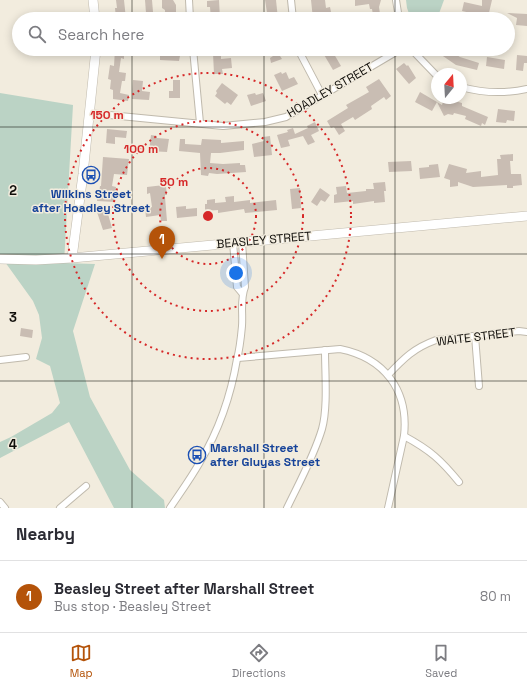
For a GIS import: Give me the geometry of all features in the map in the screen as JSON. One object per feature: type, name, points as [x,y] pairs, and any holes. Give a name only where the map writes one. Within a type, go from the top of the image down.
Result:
[{"type":"main road","points":[[93,0],[94,12]]},
{"type":"main road","points":[[72,258],[95,56]]},
{"type":"main road","name":"BEASLEY STREET","points":[[0,259],[36,260],[72,258],[527,216]]},
{"type":"street","points":[[189,0],[190,12]]},
{"type":"street","points":[[291,0],[292,12]]},
{"type":"street","points":[[396,0],[398,12]]},
{"type":"street","points":[[194,56],[200,123]]},
{"type":"street","points":[[302,56],[322,95]]},
{"type":"street","name":"HOADLEY STREET","points":[[89,113],[223,126],[265,122],[286,117],[389,56]]},
{"type":"street","points":[[418,56],[431,70]]},
{"type":"street","points":[[467,88],[493,93],[514,92],[527,89]]},
{"type":"street","points":[[238,242],[237,287],[242,293]]},
{"type":"street","points":[[170,508],[212,441],[232,387],[238,358],[242,326],[242,293],[244,287],[238,242]]},
{"type":"street","name":"WAITE STREET","points":[[388,375],[414,350],[424,344],[436,340],[519,331],[527,332]]},
{"type":"street","points":[[476,336],[479,386]]},
{"type":"street","points":[[238,358],[340,349],[361,355],[373,361],[388,375],[401,394],[406,425],[388,508]]},
{"type":"street","points":[[287,508],[322,430],[324,415],[325,350]]},
{"type":"street","points":[[0,360],[26,357]]},
{"type":"street","points":[[404,436],[425,448],[442,462],[459,482]]},
{"type":"street","points":[[60,508],[86,486]]},
{"type":"street","points":[[0,502],[5,508]]},
{"type":"green space","points":[[406,0],[444,0],[440,12],[408,12]]},
{"type":"green space","points":[[0,93],[73,105],[64,263],[95,264],[73,331],[90,397],[130,470],[164,500],[165,508],[114,508],[69,422],[0,458],[0,442],[52,413],[60,403],[50,366],[36,359],[42,338],[39,315],[33,301],[0,255]]},
{"type":"building","points":[[116,0],[124,0],[125,12],[115,12],[115,8],[117,8]]},
{"type":"building","points":[[145,0],[152,0],[153,12],[146,12]]},
{"type":"building","points":[[162,0],[173,0],[176,5],[176,12],[165,12],[162,8]]},
{"type":"building","points":[[219,0],[220,12],[210,12],[210,7],[207,7],[207,1]]},
{"type":"building","points":[[265,0],[276,0],[277,12],[267,12]]},
{"type":"building","points":[[311,0],[325,0],[326,8],[330,7],[331,12],[312,12]]},
{"type":"building","points":[[355,0],[381,0],[379,7],[380,12],[372,12],[369,4],[355,6]]},
{"type":"building","points":[[482,0],[492,0],[489,12],[462,11],[464,2],[482,6]]},
{"type":"building","points":[[515,13],[527,14],[527,26],[516,25],[517,18],[515,17]]},
{"type":"building","points":[[517,55],[527,56],[527,63],[524,63],[523,71],[516,70]]},
{"type":"building","points":[[115,56],[124,56],[124,59],[121,58],[119,72],[126,73],[125,81],[122,81],[120,93],[129,95],[128,101],[113,99],[113,90],[110,89],[111,80],[108,79],[110,65],[114,66]]},
{"type":"building","points":[[160,56],[180,56],[179,61],[160,60]]},
{"type":"building","points":[[213,56],[221,56],[221,59],[231,58],[232,68],[222,69],[223,74],[214,74]]},
{"type":"building","points":[[273,56],[280,56],[282,59],[271,63],[270,58]]},
{"type":"building","points":[[325,56],[335,56],[341,66],[333,70]]},
{"type":"building","points":[[443,56],[458,56],[479,63],[477,70],[456,65]]},
{"type":"building","points":[[487,57],[505,60],[504,69],[486,66]]},
{"type":"building","points":[[404,63],[407,66],[408,65],[416,78],[409,84],[396,69]]},
{"type":"building","points":[[281,72],[282,74],[286,72],[289,79],[294,77],[298,84],[282,91],[274,75]]},
{"type":"building","points":[[379,79],[391,96],[386,100],[384,97],[371,106],[372,109],[355,120],[353,117],[341,124],[345,131],[339,135],[334,127],[331,128],[327,121],[348,108],[346,105],[369,92],[366,87]]},
{"type":"building","points":[[133,80],[143,81],[142,91],[150,92],[149,100],[132,99]]},
{"type":"building","points":[[173,80],[180,80],[180,98],[169,98],[169,91],[173,91]]},
{"type":"building","points":[[222,83],[238,95],[231,105],[227,102],[225,104],[215,96],[217,93],[216,91]]},
{"type":"building","points":[[420,92],[431,98],[431,104],[436,104],[432,111],[415,102]]},
{"type":"building","points":[[255,93],[256,95],[263,93],[266,101],[251,106],[247,95]]},
{"type":"building","points":[[438,104],[462,104],[462,106],[488,117],[485,125],[482,123],[481,126],[465,119],[466,116],[454,113],[453,115],[448,114],[444,116]]},
{"type":"building","points":[[498,109],[515,111],[514,121],[507,120],[506,123],[496,122]]},
{"type":"building","points":[[315,122],[319,131],[311,135],[315,142],[308,145],[303,136],[288,140],[290,146],[281,148],[277,135],[288,132],[287,130],[293,128],[295,134],[308,128],[307,126]]},
{"type":"building","points":[[107,129],[127,131],[126,138],[115,137],[115,144],[106,143]]},
{"type":"building","points":[[151,135],[157,136],[157,138],[169,139],[167,152],[149,151]]},
{"type":"building","points":[[270,136],[272,155],[254,157],[252,144],[264,141],[263,137]]},
{"type":"building","points":[[180,139],[185,139],[185,144],[201,145],[202,139],[221,140],[221,143],[244,141],[244,150],[211,153],[210,163],[240,163],[240,165],[245,165],[246,172],[217,174],[209,173],[208,176],[201,175],[200,153],[179,151]]},
{"type":"building","points":[[513,154],[513,161],[510,161],[511,174],[521,174],[522,185],[513,186],[513,188],[507,188],[507,185],[473,187],[458,182],[458,186],[450,187],[450,180],[444,178],[449,164],[467,169],[466,173],[481,171],[481,177],[498,175],[497,159],[501,159],[500,155]]},
{"type":"building","points":[[103,157],[129,159],[127,175],[114,174],[112,186],[116,187],[115,202],[97,201],[101,186]]},
{"type":"building","points":[[411,161],[412,171],[389,172],[388,162]]},
{"type":"building","points":[[438,164],[440,177],[420,179],[419,168]]},
{"type":"building","points":[[385,182],[385,202],[374,203],[374,201],[353,204],[353,201],[334,203],[334,195],[337,194],[336,187],[346,186],[347,193],[374,189],[373,183]]},
{"type":"building","points":[[164,185],[164,187],[166,187],[167,195],[165,195],[165,197],[167,221],[161,221],[160,215],[146,217],[145,208],[152,207],[150,193],[147,194],[147,187]]},
{"type":"building","points":[[300,188],[301,208],[292,209],[290,189]]},
{"type":"building","points":[[320,188],[330,195],[325,202],[321,200],[317,206],[311,202]]},
{"type":"building","points":[[234,196],[234,202],[250,200],[250,203],[276,200],[277,210],[245,213],[244,209],[218,213],[218,210],[205,211],[205,204],[207,204],[207,200],[215,199],[215,203],[226,202],[225,197]]},
{"type":"building","points":[[186,206],[186,209],[197,208],[197,216],[177,218],[176,207]]},
{"type":"building","points":[[106,207],[112,228],[103,230],[96,209]]},
{"type":"building","points":[[21,328],[33,330],[32,338],[20,336]]},
{"type":"place","name":"Wilkins Street after Hoadley Street","points":[[91,175]]},
{"type":"place","name":"Beasley Street after Marshall Street","points":[[162,259]]},
{"type":"place","name":"Marshall Street after Gluyas Street","points":[[197,455]]}]
